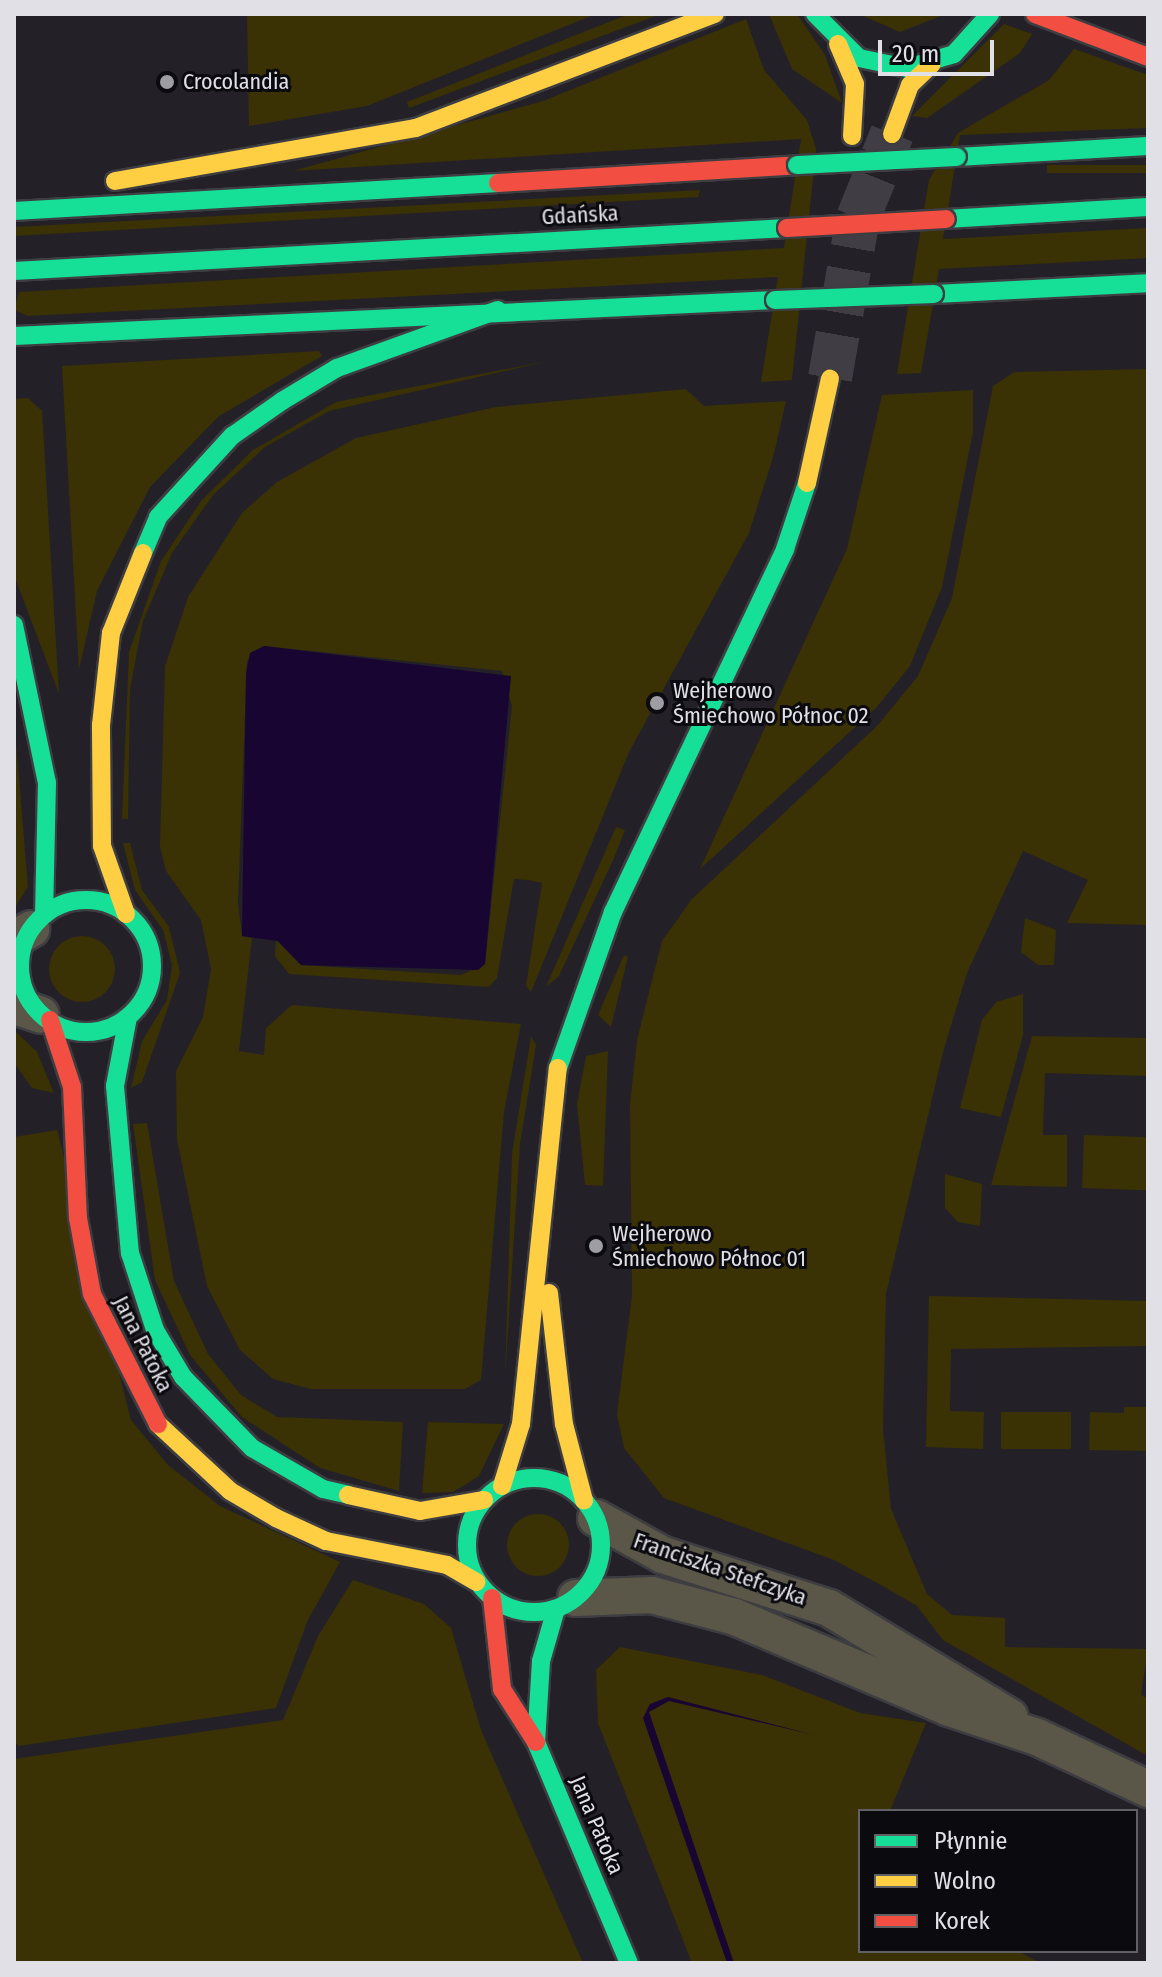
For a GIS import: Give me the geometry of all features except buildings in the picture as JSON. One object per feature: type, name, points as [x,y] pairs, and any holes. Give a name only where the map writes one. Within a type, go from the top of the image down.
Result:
[{"type":"main road","points":[[14,201],[416,128],[715,14]]},
{"type":"main road","points":[[815,14],[838,44],[855,84],[852,136]]},
{"type":"main road","points":[[892,134],[910,85],[932,64],[973,38],[990,14]]},
{"type":"main road","points":[[1035,14],[1148,57]]},
{"type":"main road","points":[[838,44],[882,66],[932,64]]},
{"type":"main road","points":[[14,211],[1148,146]]},
{"type":"main road","name":"Gdańska","points":[[14,271],[1148,207]]},
{"type":"main road","points":[[14,336],[498,310],[1148,283]]},
{"type":"main road","points":[[14,625],[47,783],[21,978],[35,1014],[80,1031],[128,1017],[146,994],[152,965],[145,936],[126,914],[102,846],[101,725],[111,633],[158,517],[232,436],[282,401],[337,368],[498,310]]},
{"type":"main road","points":[[502,1486],[521,1424],[541,1251],[549,1108],[569,1022],[613,912],[789,537],[830,378]]},
{"type":"main road","points":[[30,928],[78,900],[126,914]]},
{"type":"main road","name":"Jana Patoka","points":[[35,1014],[72,1087],[78,1218],[92,1294],[125,1371],[160,1426],[230,1491],[276,1518],[326,1541],[447,1565],[477,1582]]},
{"type":"main road","name":"Jana Patoka","points":[[128,1017],[115,1086],[130,1253],[155,1330],[183,1377],[252,1448],[323,1489],[420,1511],[453,1511],[484,1500]]},
{"type":"main road","points":[[541,1251],[564,1424],[590,1509],[600,1561],[566,1604],[512,1609],[492,1598],[477,1582],[467,1539],[484,1500],[502,1486],[545,1479],[590,1509]]},
{"type":"main road","points":[[492,1598],[502,1689],[536,1742]]},
{"type":"main road","name":"Jana Patoka","points":[[566,1604],[541,1661],[536,1742],[629,1963]]},
{"type":"street","name":"Franciszka Stefczyka","points":[[590,1509],[663,1555],[846,1617],[966,1685],[1037,1737]]},
{"type":"street","name":"Franciszka Stefczyka","points":[[566,1604],[652,1595],[829,1652],[949,1708],[1037,1737],[1148,1789]]},
{"type":"street","points":[[829,1652],[846,1617]]},
{"type":"shaded area","points":[[247,14],[596,14],[367,106],[249,126]]},
{"type":"shaded area","points":[[629,14],[661,14],[409,108],[407,102]]},
{"type":"shaded area","points":[[769,14],[797,14],[825,55],[842,103],[792,69]]},
{"type":"shaded area","points":[[859,14],[946,14],[900,32]]},
{"type":"shaded area","points":[[746,19],[764,70],[807,120],[816,149],[792,380],[761,382],[778,277],[28,316],[14,310],[19,292],[784,248],[801,139],[293,171],[543,101]]},
{"type":"shaded area","points":[[1004,24],[1032,34],[1020,53],[927,118],[912,116]]},
{"type":"shaded area","points":[[1074,49],[1148,75],[1148,128],[960,135],[943,239],[1148,228],[1148,258],[939,269],[921,373],[897,374],[929,180],[958,133],[1049,80]]},
{"type":"shaded area","points":[[1047,165],[1148,165],[1148,173],[1047,173]]},
{"type":"shaded area","points":[[700,190],[698,197],[14,236],[14,227]]},
{"type":"shaded area","points":[[319,351],[322,356],[219,416],[150,487],[97,591],[79,669],[62,366]]},
{"type":"shaded area","points":[[548,361],[329,411],[265,447],[213,495],[172,553],[143,621],[130,689],[128,819],[122,819],[129,652],[161,561],[201,501],[253,450],[336,402]]},
{"type":"shaded area","points":[[1148,369],[1148,925],[1067,923],[1088,880],[1023,851],[967,973],[943,1052],[886,1294],[883,1429],[891,1509],[927,1594],[952,1615],[1005,1618],[1005,1647],[1148,1649],[1141,1695],[1148,1698],[1148,1756],[943,1640],[917,1606],[883,1586],[834,1560],[664,1498],[624,1448],[617,1414],[632,1296],[630,1104],[637,1040],[662,941],[692,899],[877,726],[918,676],[952,598],[993,386],[1014,372]]},
{"type":"shaded area","points":[[686,389],[704,406],[786,401],[774,454],[749,533],[629,752],[531,992],[526,986],[542,883],[528,880],[514,879],[497,978],[489,987],[289,974],[275,956],[276,940],[301,965],[461,975],[485,964],[512,706],[502,671],[264,646],[247,661],[238,903],[242,936],[252,938],[239,1051],[264,1055],[266,1028],[292,1005],[521,1024],[504,1112],[481,1380],[465,1389],[311,1389],[273,1379],[240,1350],[207,1286],[177,1140],[176,1071],[203,1017],[211,969],[201,920],[166,871],[160,847],[165,666],[188,597],[242,513],[277,482],[356,438],[496,407]]},
{"type":"shaded area","points":[[973,390],[973,432],[942,587],[910,666],[876,708],[700,869],[847,549],[882,395]]},
{"type":"shaded area","points":[[28,398],[42,411],[59,694],[14,575],[14,399]]},
{"type":"shaded area","points":[[264,646],[511,676],[485,964],[478,970],[301,965],[278,941],[242,936],[246,673],[250,653]]},
{"type":"shaded area","points":[[14,718],[28,887],[14,909]]},
{"type":"shaded area","points":[[616,827],[625,830],[614,858],[559,976],[546,987]]},
{"type":"shaded area","points":[[123,843],[130,843],[142,890],[169,927],[180,973],[142,1082],[131,1088],[142,1041],[167,1000],[172,965],[163,930],[135,890]]},
{"type":"shaded area","points":[[1025,918],[1056,930],[1054,965],[1038,965],[1021,952]]},
{"type":"shaded area","points":[[82,936],[95,939],[105,946],[112,956],[115,969],[112,982],[105,992],[95,999],[82,1002],[69,999],[59,992],[52,982],[49,969],[52,956],[59,946],[69,939]]},
{"type":"shaded area","points":[[624,955],[628,957],[611,1027],[598,1015]]},
{"type":"shaded area","points":[[1023,994],[1023,1035],[1001,1117],[960,1108],[982,1020],[996,1002]]},
{"type":"shaded area","points":[[14,1030],[37,1052],[54,1093],[32,1088],[14,1063]]},
{"type":"shaded area","points":[[531,1036],[536,1045],[520,1144],[505,1377],[512,1154]]},
{"type":"shaded area","points":[[1032,1036],[1148,1038],[1148,1076],[1045,1073],[1043,1135],[1067,1135],[1067,1187],[991,1185]]},
{"type":"shaded area","points":[[608,1051],[603,1186],[585,1185],[577,1104],[586,1056]]},
{"type":"shaded area","points":[[147,1123],[174,1281],[208,1354],[241,1395],[277,1417],[403,1422],[399,1491],[320,1468],[242,1417],[190,1355],[155,1280],[133,1124]]},
{"type":"shaded area","points":[[57,1130],[131,1420],[168,1465],[220,1506],[340,1562],[307,1622],[276,1708],[18,1746],[14,1740],[14,1137]]},
{"type":"shaded area","points":[[1084,1135],[1148,1137],[1146,1190],[1082,1188]]},
{"type":"shaded area","points":[[945,1174],[982,1184],[980,1226],[958,1222],[945,1208]]},
{"type":"shaded area","points":[[929,1296],[1148,1301],[1148,1346],[951,1349],[950,1411],[984,1412],[983,1449],[926,1447]]},
{"type":"shaded area","points":[[1124,1407],[1148,1407],[1148,1451],[1089,1450],[1090,1412],[1124,1413]]},
{"type":"shaded area","points":[[1001,1412],[1071,1412],[1071,1449],[1001,1449]]},
{"type":"shaded area","points":[[428,1422],[504,1424],[479,1476],[453,1492],[422,1493]]},
{"type":"shaded area","points":[[538,1514],[550,1516],[560,1523],[567,1533],[567,1557],[560,1567],[550,1574],[538,1576],[526,1574],[516,1567],[509,1557],[507,1545],[509,1533],[516,1523],[526,1516]]},
{"type":"shaded area","points":[[353,1580],[424,1604],[451,1628],[481,1730],[583,1963],[14,1963],[14,1759],[283,1720],[318,1636]]},
{"type":"shaded area","points":[[620,1647],[762,1675],[860,1713],[926,1723],[891,1809],[858,1809],[858,1953],[1022,1953],[1040,1963],[692,1963],[598,1723],[596,1670]]},
{"type":"shaded area","points":[[668,1697],[814,1735],[669,1701],[649,1712],[734,1963],[727,1963],[643,1718],[650,1704]]},
{"type":"tunnel","points":[[830,378],[858,218],[892,134]]},
{"type":"traffic: fast","points":[[815,14],[859,58],[907,68],[954,54],[990,14]]},
{"type":"traffic: fast","points":[[957,157],[1148,146]]},
{"type":"traffic: fast","points":[[797,165],[957,157]]},
{"type":"traffic: fast","points":[[14,211],[498,183]]},
{"type":"traffic: fast","points":[[946,219],[1148,207]]},
{"type":"traffic: fast","points":[[14,271],[787,228]]},
{"type":"traffic: fast","points":[[934,294],[1148,283]]},
{"type":"traffic: fast","points":[[775,300],[934,294]]},
{"type":"traffic: fast","points":[[14,336],[775,300]]},
{"type":"traffic: fast","points":[[143,553],[158,517],[232,436],[282,401],[337,368],[498,310]]},
{"type":"traffic: fast","points":[[558,1068],[613,912],[785,549],[807,483]]},
{"type":"traffic: fast","points":[[14,625],[47,783],[44,915]]},
{"type":"traffic: fast","points":[[86,900],[111,905],[132,920],[147,941],[152,966],[147,991],[132,1012],[111,1027],[86,1032],[61,1027],[40,1012],[25,991],[20,966],[25,941],[40,920],[61,905],[86,900]]},
{"type":"traffic: fast","points":[[128,1017],[115,1086],[130,1253],[155,1330],[183,1377],[252,1448],[323,1489],[348,1495]]},
{"type":"traffic: fast","points":[[534,1478],[560,1483],[581,1498],[596,1519],[601,1545],[596,1571],[581,1592],[560,1607],[534,1612],[508,1607],[487,1592],[472,1571],[467,1545],[472,1519],[487,1498],[508,1483],[534,1478]]},
{"type":"traffic: fast","points":[[556,1609],[541,1661],[536,1742],[629,1963]]},
{"type":"traffic: slow","points":[[115,181],[416,128],[715,14]]},
{"type":"traffic: slow","points":[[838,44],[855,84],[852,136]]},
{"type":"traffic: slow","points":[[892,134],[910,85],[932,64]]},
{"type":"traffic: slow","points":[[807,483],[830,378]]},
{"type":"traffic: slow","points":[[126,914],[102,846],[101,725],[111,633],[143,553]]},
{"type":"traffic: slow","points":[[502,1486],[521,1424],[558,1068]]},
{"type":"traffic: slow","points":[[549,1293],[564,1424],[584,1500]]},
{"type":"traffic: slow","points":[[158,1424],[230,1491],[276,1518],[326,1541],[447,1565],[477,1582]]},
{"type":"traffic: slow","points":[[348,1495],[420,1511],[484,1500]]},
{"type":"traffic: jam","points":[[1035,14],[1148,57]]},
{"type":"traffic: jam","points":[[498,183],[797,165]]},
{"type":"traffic: jam","points":[[787,228],[946,219]]},
{"type":"traffic: jam","points":[[50,1020],[72,1087],[78,1218],[92,1294],[158,1424]]},
{"type":"traffic: jam","points":[[492,1598],[502,1689],[536,1742]]},
{"type":"place","name":"Crocolandia","points":[[167,82]]},
{"type":"place","name":"Wejherowo Śmiechowo Północ 02","points":[[657,703]]},
{"type":"place","name":"Wejherowo Śmiechowo Północ 01","points":[[596,1246]]}]
